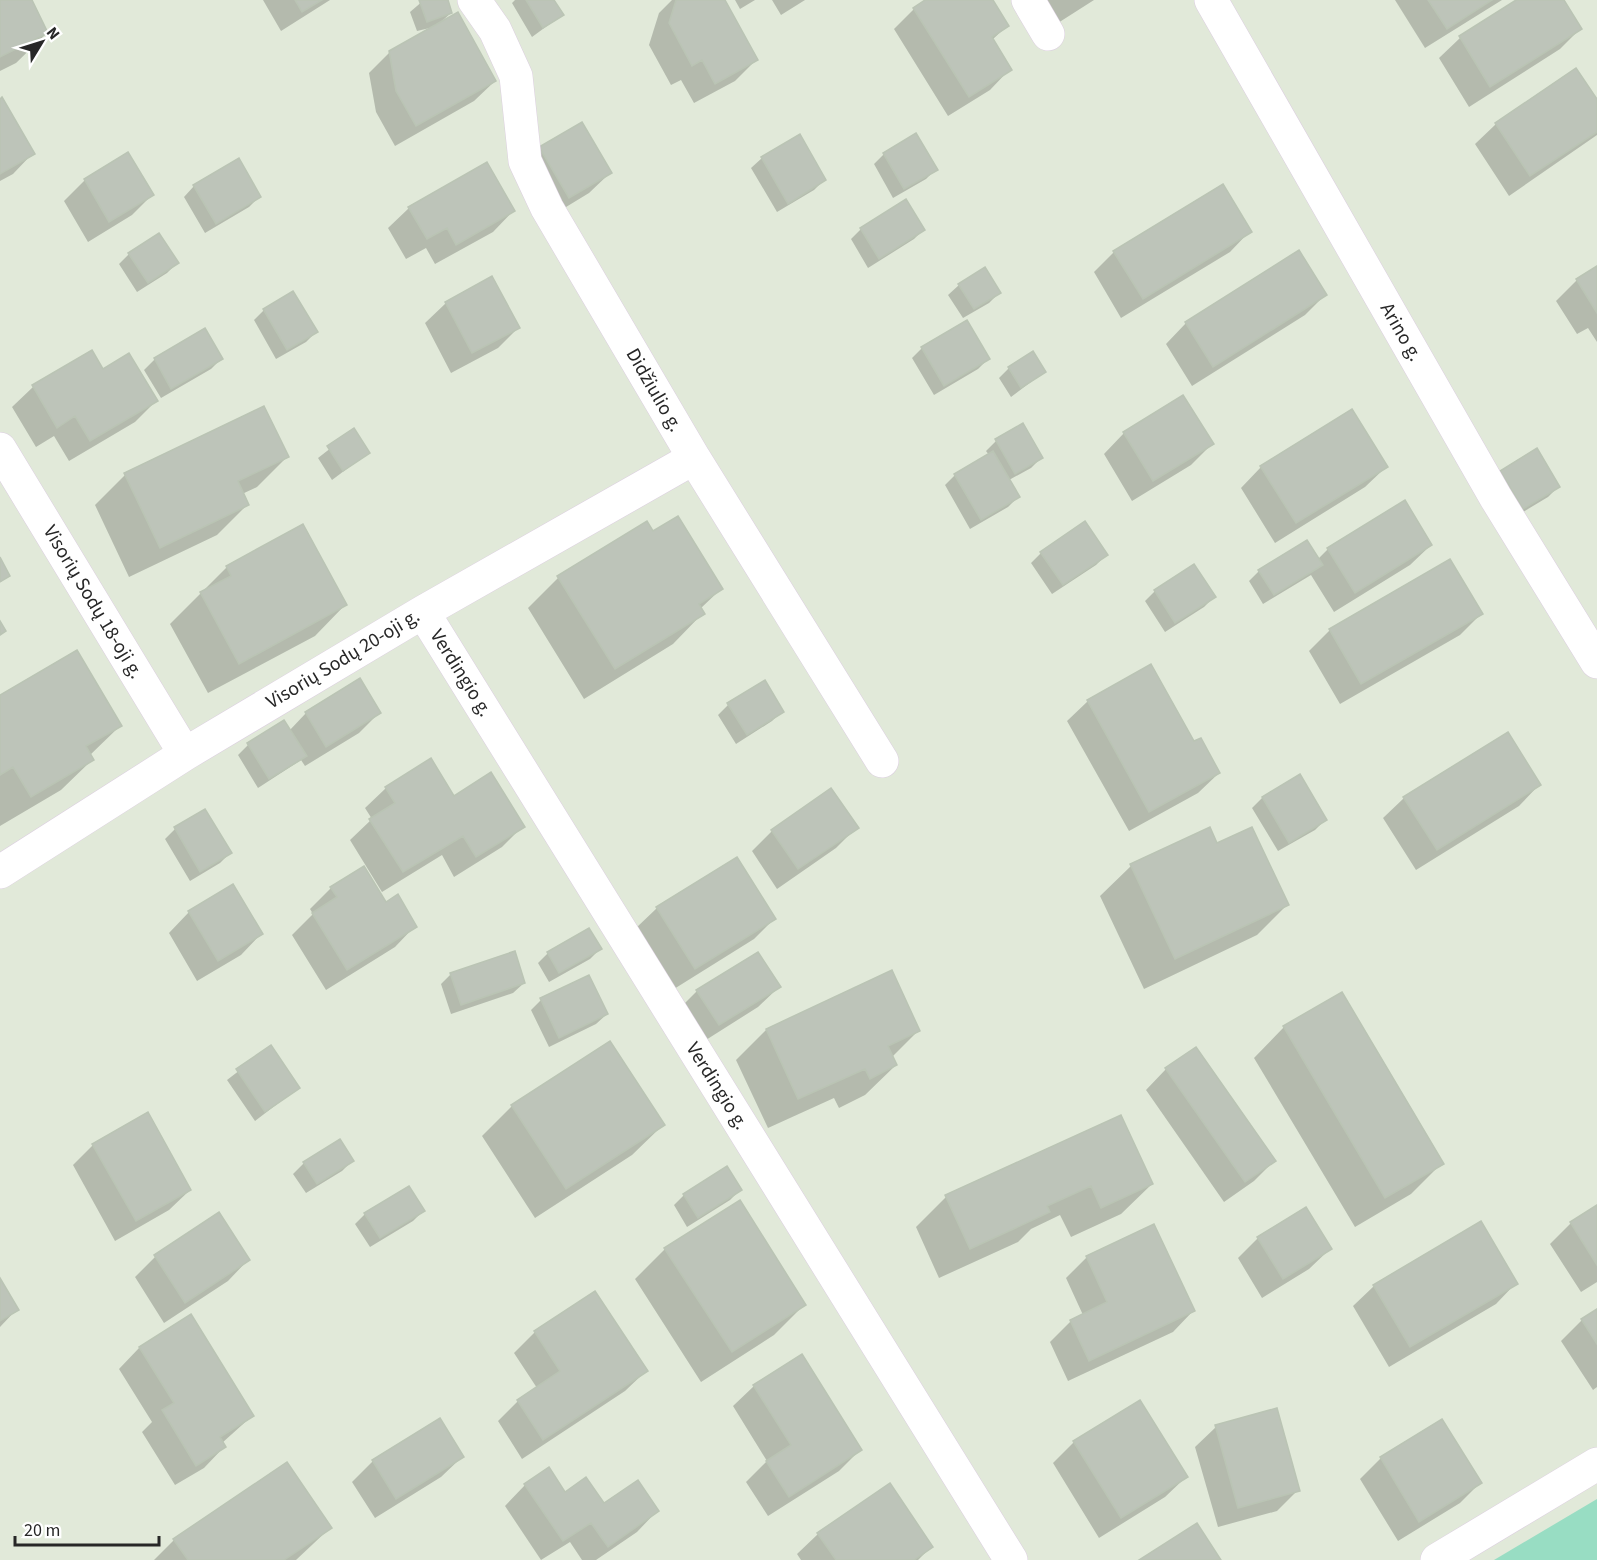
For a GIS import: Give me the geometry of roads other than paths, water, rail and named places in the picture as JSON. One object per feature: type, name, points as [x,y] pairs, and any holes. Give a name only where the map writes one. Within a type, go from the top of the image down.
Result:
[{"type":"street","name":"Didžiulio g.","points":[[474,0],[495,30],[516,76],[525,161],[542,198],[694,458],[882,761]]},
{"type":"street","points":[[1028,0],[1048,34]]},
{"type":"street","name":"Arino g.","points":[[1211,0],[1496,498],[1597,662]]},
{"type":"street","name":"Visorių Sodų 18-oji g.","points":[[0,449],[185,754]]},
{"type":"street","name":"Visorių Sodų 20-oji g.","points":[[0,872],[185,754],[423,612],[694,458]]},
{"type":"street","name":"Verdingio g.","points":[[423,612],[1011,1560]]},
{"type":"street","points":[[1437,1560],[1597,1464]]}]
